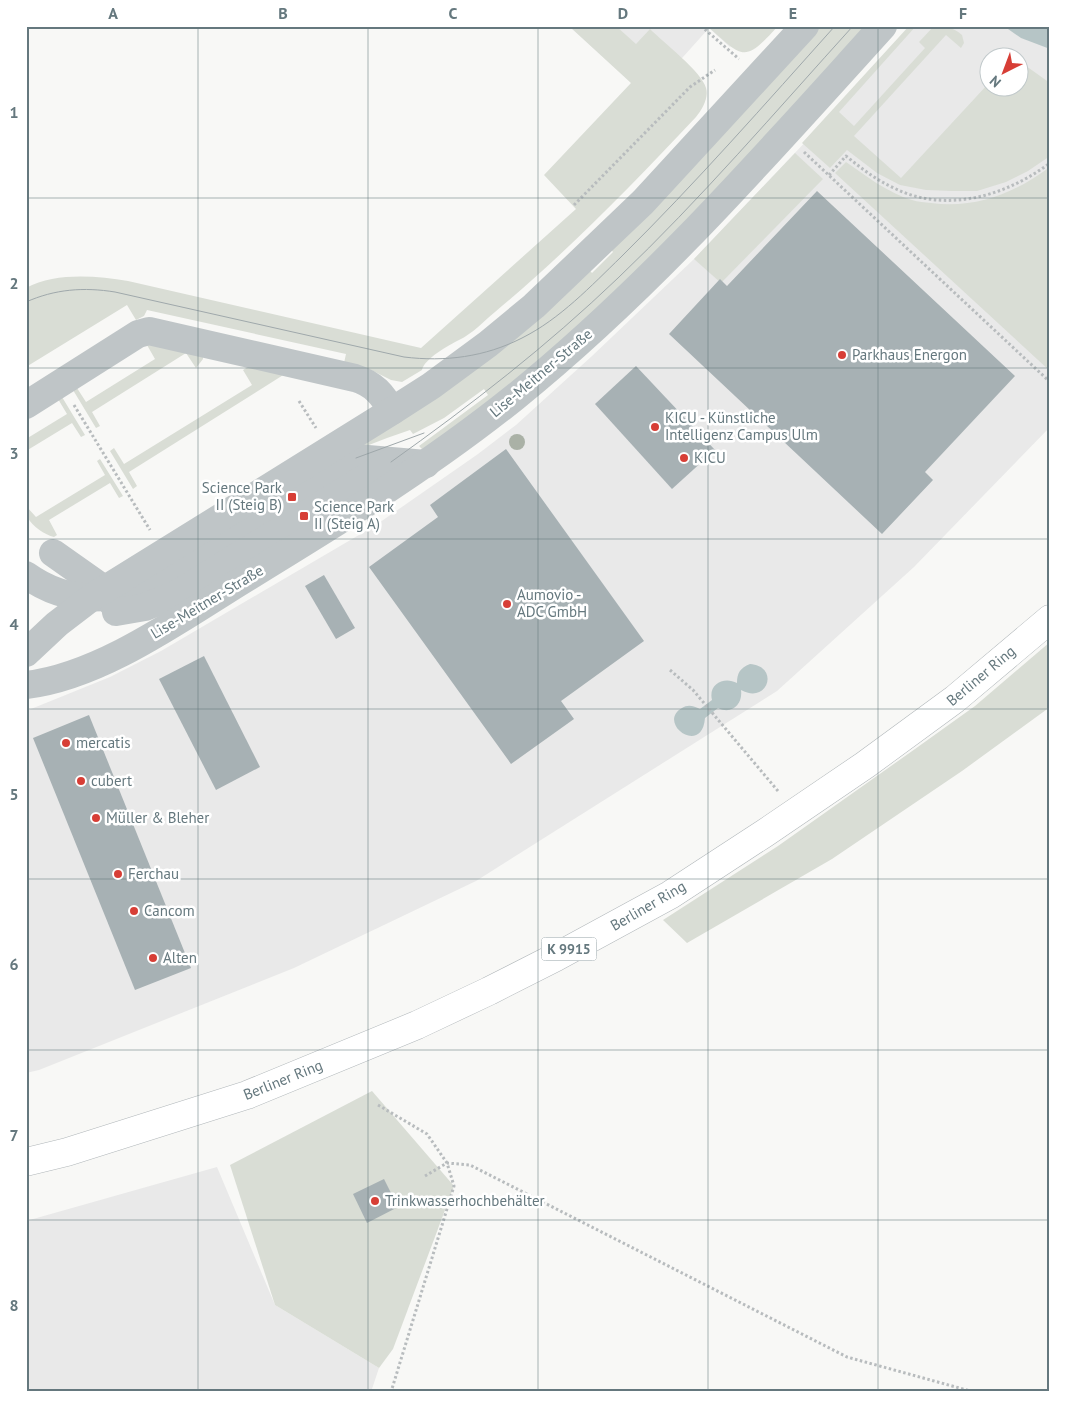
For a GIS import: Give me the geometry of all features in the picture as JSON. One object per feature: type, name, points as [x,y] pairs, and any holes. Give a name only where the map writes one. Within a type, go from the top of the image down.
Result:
[{"type":"main road","name":"Berliner Ring","points":[[26,1162],[67,1152],[246,1095],[417,1025],[556,957],[670,895],[865,765],[955,699],[1050,619]]},
{"type":"street","name":"Lise-Meitner-Straße","points":[[26,653],[53,627],[108,611],[392,410],[474,355],[562,280],[666,178],[805,26]]},
{"type":"street","name":"Lise-Meitner-Straße","points":[[108,611],[175,622],[357,510],[426,464],[516,396],[572,349],[633,293],[714,211],[882,26]]},
{"type":"street","points":[[26,405],[138,334],[155,332],[355,378],[375,387],[392,410]]},
{"type":"street","points":[[26,685],[54,680],[75,673],[108,611],[356,458],[426,464]]},
{"type":"street","points":[[26,584],[51,600],[108,611],[154,605],[177,594],[391,462]]},
{"type":"street","points":[[53,553],[108,611]]},
{"type":"street","points":[[26,575],[42,585],[108,611]]},
{"type":"path","points":[[701,26],[732,54],[743,60]]},
{"type":"path","points":[[574,205],[690,87],[715,70]]},
{"type":"path","points":[[802,150],[1050,382]]},
{"type":"path","points":[[829,175],[846,156],[895,189],[922,198],[951,200],[978,198],[1000,191],[1028,178],[1050,163]]},
{"type":"path","points":[[61,383],[151,531]]},
{"type":"path","points":[[299,401],[316,430]]},
{"type":"path","points":[[670,670],[694,690],[778,790]]},
{"type":"path","points":[[378,1105],[427,1134],[447,1163],[454,1186],[391,1392]]},
{"type":"path","points":[[425,1176],[447,1163],[470,1165],[847,1357],[974,1392]]},
{"type":"shaded area","points":[[569,26],[750,26],[730,47],[709,28],[647,97]]},
{"type":"shaded area","points":[[569,26],[616,26],[636,44],[650,29],[690,66],[703,81],[707,92],[704,104],[696,117],[573,242],[473,331],[427,361],[422,370],[402,382],[391,380],[369,369],[344,363],[346,354],[147,310],[144,316],[136,320],[127,305],[26,367],[26,288],[50,279],[63,277],[90,277],[128,281],[421,348],[576,209],[544,175],[631,83]]},
{"type":"shaded area","points":[[707,26],[778,26],[757,47],[743,52],[728,45]]},
{"type":"shaded area","points":[[814,26],[874,26],[629,289],[431,447],[422,449],[419,446],[488,395],[484,389],[444,418],[413,434],[410,430],[356,450],[586,266],[592,273],[613,252],[608,246]]},
{"type":"shaded area","points":[[909,26],[916,26],[839,112],[854,126],[925,48],[919,42],[934,26],[952,29],[962,35],[964,43],[961,48],[946,35],[854,136],[901,178],[978,95],[978,98],[1028,98],[1028,67],[1050,83],[1050,156],[1028,171],[1006,182],[977,191],[926,190],[900,185],[877,173],[847,150],[830,168],[802,143]]},
{"type":"shaded area","points":[[912,26],[1050,26],[1050,427],[914,567],[777,691],[476,881],[294,968],[39,1070],[26,1073],[26,711],[110,677],[161,651],[376,525],[478,454],[516,425],[694,259]]},
{"type":"shaded area","points":[[1017,26],[1050,26],[1050,49],[1021,38],[1008,29]]},
{"type":"shaded area","points":[[795,153],[823,179],[721,283],[694,259]]},
{"type":"shaded area","points":[[846,162],[878,184],[903,197],[917,201],[947,204],[963,204],[994,197],[1023,184],[1050,167],[1050,371],[835,173]]},
{"type":"shaded area","points":[[153,343],[203,356],[203,359],[196,368],[186,353],[92,412],[100,426],[96,428],[73,390],[77,388],[86,402],[155,359],[147,345]]},
{"type":"shaded area","points":[[248,367],[288,372],[129,472],[137,486],[133,489],[110,451],[114,448],[124,464],[252,385],[243,370]]},
{"type":"shaded area","points":[[62,397],[85,435],[81,437],[72,423],[26,451],[26,439],[67,414],[58,399]]},
{"type":"shaded area","points":[[100,459],[123,496],[119,498],[110,483],[49,520],[57,535],[54,537],[32,524],[27,516],[26,506],[36,517],[105,475],[97,461]]},
{"type":"shaded area","points":[[1050,642],[1050,707],[962,771],[832,859],[687,943],[663,920],[778,846],[975,706]]},
{"type":"shaded area","points":[[750,664],[759,666],[765,671],[767,683],[764,689],[758,693],[741,690],[740,700],[736,707],[728,710],[718,708],[705,718],[702,729],[696,735],[690,736],[677,728],[674,721],[675,714],[686,706],[700,709],[712,700],[712,690],[718,683],[727,680],[737,683],[740,671]]},
{"type":"shaded area","points":[[372,1091],[454,1186],[393,1349],[379,1368],[275,1305],[230,1165]]},
{"type":"shaded area","points":[[217,1167],[275,1305],[379,1368],[371,1392],[26,1392],[26,1221]]},
{"type":"building","name":"Parkhaus Energon","points":[[817,191],[1015,376],[925,472],[933,480],[882,534],[669,334],[720,279],[727,286]]},
{"type":"building","name":"KICU - Künstliche Intelligenz Campus Ulm","points":[[636,366],[715,450],[672,489],[595,404]]},
{"type":"building","name":"Aumovio - ADC GmbH","points":[[506,449],[644,641],[561,701],[574,719],[511,764],[369,567],[438,517],[430,505]]},
{"type":"building","points":[[324,575],[355,628],[336,639],[305,586]]},
{"type":"building","points":[[204,656],[260,767],[216,790],[159,679]]},
{"type":"building","points":[[89,715],[191,968],[135,990],[33,738]]},
{"type":"building","name":"Trinkwasserhochbehälter","points":[[384,1179],[398,1207],[367,1223],[353,1194]]},
{"type":"tram line","points":[[26,302],[48,294],[70,290],[103,290],[404,357],[435,359],[464,357],[494,350],[536,330],[562,312],[587,290],[703,172],[835,26]]},
{"type":"tram line","points":[[391,462],[508,374],[618,278],[709,186],[853,26]]},
{"type":"tram line","points":[[356,458],[424,433]]},
{"type":"place","name":"Parkhaus Energon","points":[[842,355]]},
{"type":"place","name":"KICU - Künstliche Intelligenz Campus Ulm","points":[[655,427]]},
{"type":"place","name":"KICU","points":[[684,458]]},
{"type":"place","name":"Science Park II (Steig B)","points":[[292,497]]},
{"type":"place","name":"Science Park II (Steig A)","points":[[304,516]]},
{"type":"place","name":"Aumovio - ADC GmbH","points":[[507,604]]},
{"type":"place","name":"mercatis","points":[[66,743]]},
{"type":"place","name":"cubert","points":[[81,781]]},
{"type":"place","name":"Müller & Bleher","points":[[96,818]]},
{"type":"place","name":"Ferchau","points":[[118,874]]},
{"type":"place","name":"Cancom","points":[[134,911]]},
{"type":"place","name":"Alten","points":[[153,958]]},
{"type":"place","name":"Trinkwasserhochbehälter","points":[[375,1201]]}]
